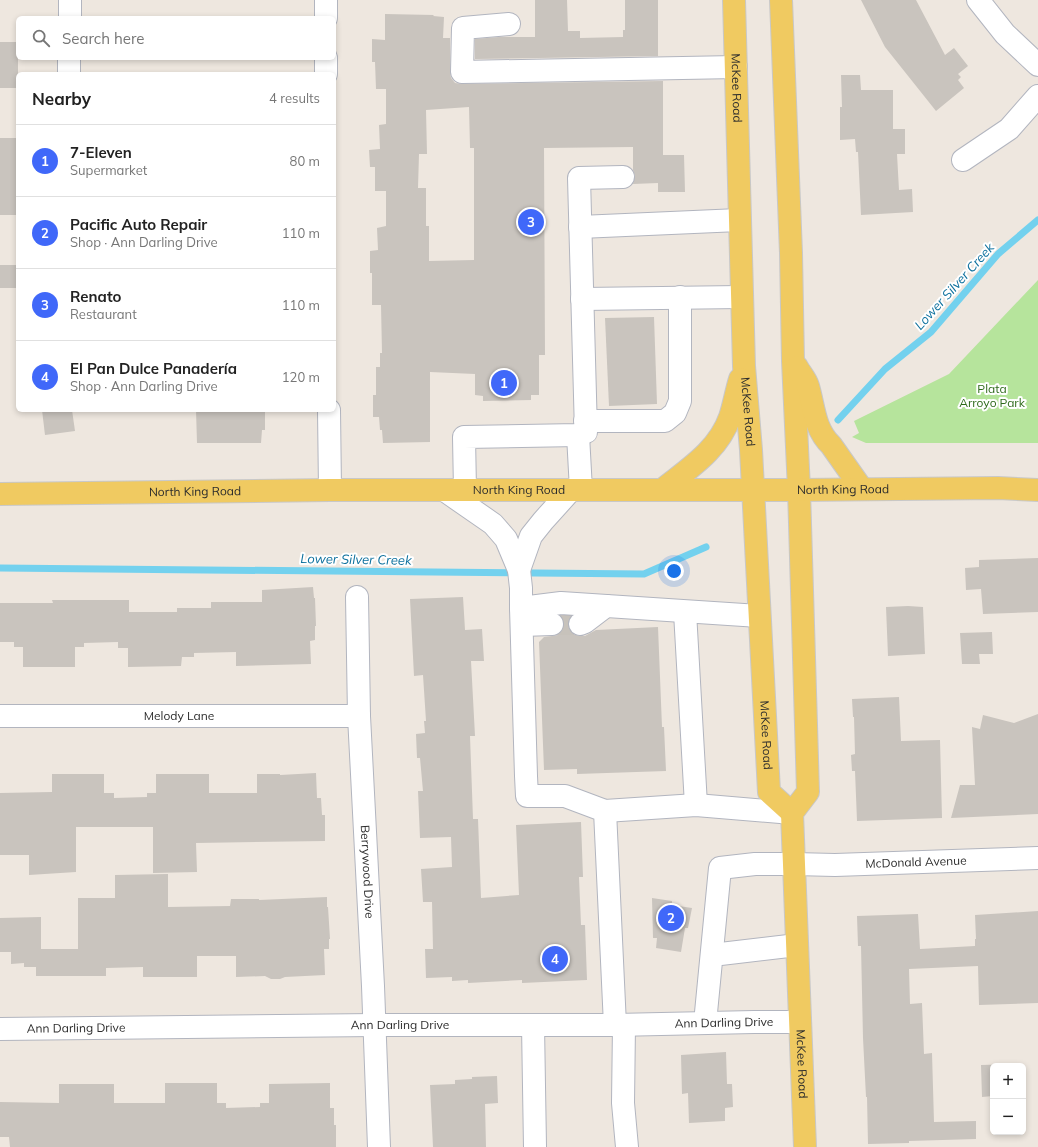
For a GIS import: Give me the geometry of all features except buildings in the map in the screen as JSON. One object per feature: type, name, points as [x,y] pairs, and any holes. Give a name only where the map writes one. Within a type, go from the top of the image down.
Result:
[{"type":"main road","name":"McKee Road","points":[[734,0],[744,366],[751,443],[769,792],[792,813],[805,1147]]},
{"type":"main road","points":[[781,0],[791,254],[793,361],[799,490],[808,792],[792,813]]},
{"type":"main road","points":[[793,361],[807,384],[817,425],[825,440],[831,445],[862,489]]},
{"type":"main road","points":[[662,490],[705,456],[716,443],[729,418],[744,366]]},
{"type":"main road","name":"North King Road","points":[[0,494],[330,490],[575,491],[998,488],[1038,490]]},
{"type":"street","points":[[70,0],[70,16]]},
{"type":"street","points":[[326,0],[326,16]]},
{"type":"street","points":[[978,0],[1004,34],[1038,65]]},
{"type":"street","points":[[509,24],[463,28],[462,72],[736,67]]},
{"type":"street","points":[[70,60],[70,72]]},
{"type":"street","points":[[326,60],[326,72]]},
{"type":"street","points":[[963,160],[1009,129],[1038,96]]},
{"type":"street","points":[[623,177],[579,178],[582,299],[582,428],[575,491],[543,521],[531,536],[521,598],[527,796],[564,796],[605,811],[696,805],[792,813]]},
{"type":"street","points":[[580,227],[739,220]]},
{"type":"street","points":[[552,624],[521,598],[506,539],[493,524],[454,490],[464,437],[665,421],[675,413],[680,401],[680,297]]},
{"type":"street","points":[[582,299],[742,297]]},
{"type":"street","points":[[329,412],[330,490]]},
{"type":"street","name":"Berrywood Drive","points":[[357,597],[358,716],[375,1025],[379,1147]]},
{"type":"street","points":[[521,598],[561,603],[759,616]]},
{"type":"street","points":[[580,624],[585,622],[606,606]]},
{"type":"street","points":[[685,612],[696,805]]},
{"type":"street","name":"Melody Lane","points":[[0,716],[358,716]]},
{"type":"street","points":[[605,811],[627,1147]]},
{"type":"street","name":"McDonald Avenue","points":[[712,955],[720,868],[755,864],[834,865],[1038,858]]},
{"type":"street","points":[[706,1023],[712,955],[797,945]]},
{"type":"street","name":"Ann Darling Drive","points":[[0,1029],[375,1025],[533,1026],[800,1022]]},
{"type":"street","points":[[533,1026],[535,1147]]},
{"type":"green space","name":"Plata Arroyo Park","points":[[1038,280],[1038,443],[866,443],[852,437],[859,433],[854,421],[949,374]]},
{"type":"waterway","name":"Lower Silver Creek","points":[[838,420],[885,369],[931,332],[998,254],[1038,220]]},
{"type":"waterway","name":"Lower Silver Creek","points":[[0,568],[644,574],[706,547]]},
{"type":"tunnel","points":[[552,624],[580,624]]},
{"type":"place","name":"Renato","points":[[531,222]]},
{"type":"place","name":"7-Eleven","points":[[504,383]]},
{"type":"place","name":"Pacific Auto Repair","points":[[671,918]]},
{"type":"place","name":"El Pan Dulce Panadería","points":[[555,959]]}]
